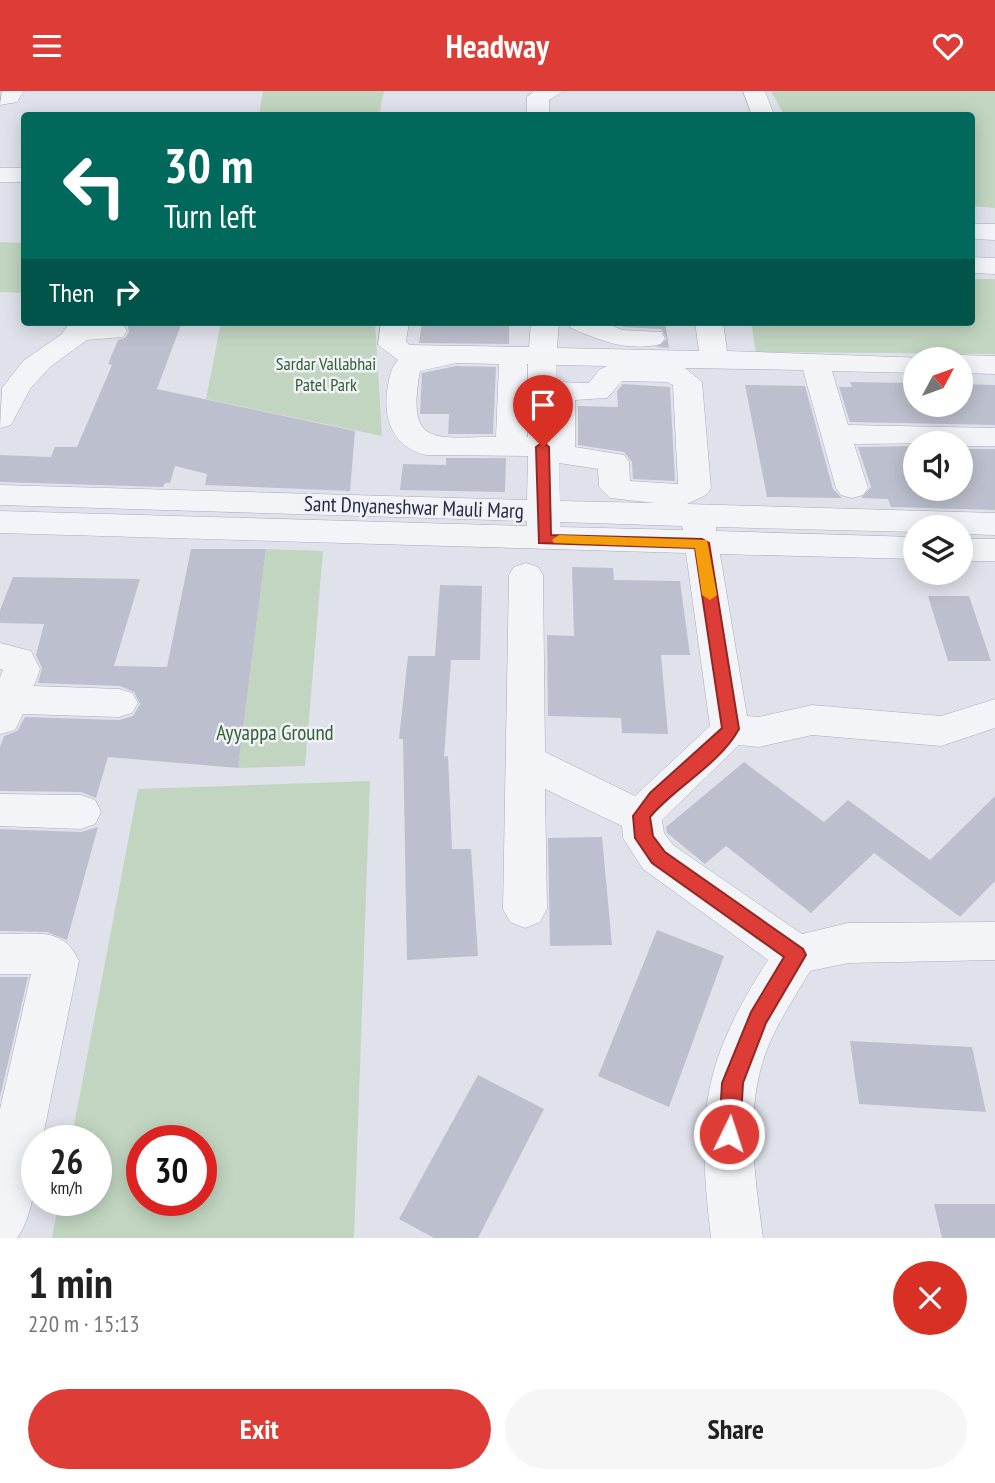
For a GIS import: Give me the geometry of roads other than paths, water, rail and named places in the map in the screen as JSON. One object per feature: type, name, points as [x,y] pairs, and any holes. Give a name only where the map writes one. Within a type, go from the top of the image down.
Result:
[{"type":"street","points":[[0,99],[9,97],[13,91]]},
{"type":"street","points":[[538,112],[538,97],[553,91]]},
{"type":"street","points":[[754,91],[763,112]]},
{"type":"street","points":[[0,175],[21,175]]},
{"type":"street","points":[[975,265],[995,266]]},
{"type":"street","points":[[394,326],[392,345],[404,353],[536,369],[597,392],[609,376],[617,372],[674,373],[687,382],[695,488],[684,495],[621,491],[615,487],[613,462],[560,454],[536,369],[520,326]]},
{"type":"street","points":[[511,446],[536,369],[544,326]]},
{"type":"street","points":[[590,326],[618,338],[712,340],[815,363],[903,364]]},
{"type":"street","points":[[0,419],[23,379],[40,360],[82,327],[113,331]]},
{"type":"street","points":[[543,447],[426,446],[413,439],[399,411],[406,368],[415,361],[536,369],[712,340]]},
{"type":"street","points":[[815,363],[838,433],[852,488]]},
{"type":"street","points":[[973,364],[995,365]]},
{"type":"street","points":[[536,369],[543,447],[544,525]]},
{"type":"street","points":[[838,433],[995,437]]},
{"type":"street","name":"Sant Dnyaneshwar Mauli Marg","points":[[0,495],[544,525]]},
{"type":"street","name":"Sant Dnyaneshwar Mauli Marg","points":[[0,522],[544,525],[700,529],[995,524]]},
{"type":"street","points":[[700,529],[730,729],[721,742],[656,798],[641,816],[644,838],[658,857],[796,955]]},
{"type":"street","name":"Sant Dnyaneshwar Mauli Marg","points":[[700,529],[903,547]]},
{"type":"street","points":[[973,549],[995,550]]},
{"type":"street","points":[[525,909],[526,575]]},
{"type":"street","points":[[0,656],[18,660],[22,669],[5,711],[119,703]]},
{"type":"street","points":[[730,729],[759,732],[811,720],[941,731],[995,713]]},
{"type":"street","points":[[524,759],[591,795],[641,816]]},
{"type":"street","points":[[0,810],[81,812]]},
{"type":"street","points":[[737,1238],[728,1159],[733,1083],[758,1019],[796,955],[848,943],[995,941]]},
{"type":"street","points":[[0,954],[52,955],[57,961],[0,1219]]},
{"type":"park label","name":"Sardar Vallabhai Patel Park","points":[[326,374]]},
{"type":"park label","name":"Ayyappa Ground","points":[[275,732]]}]
